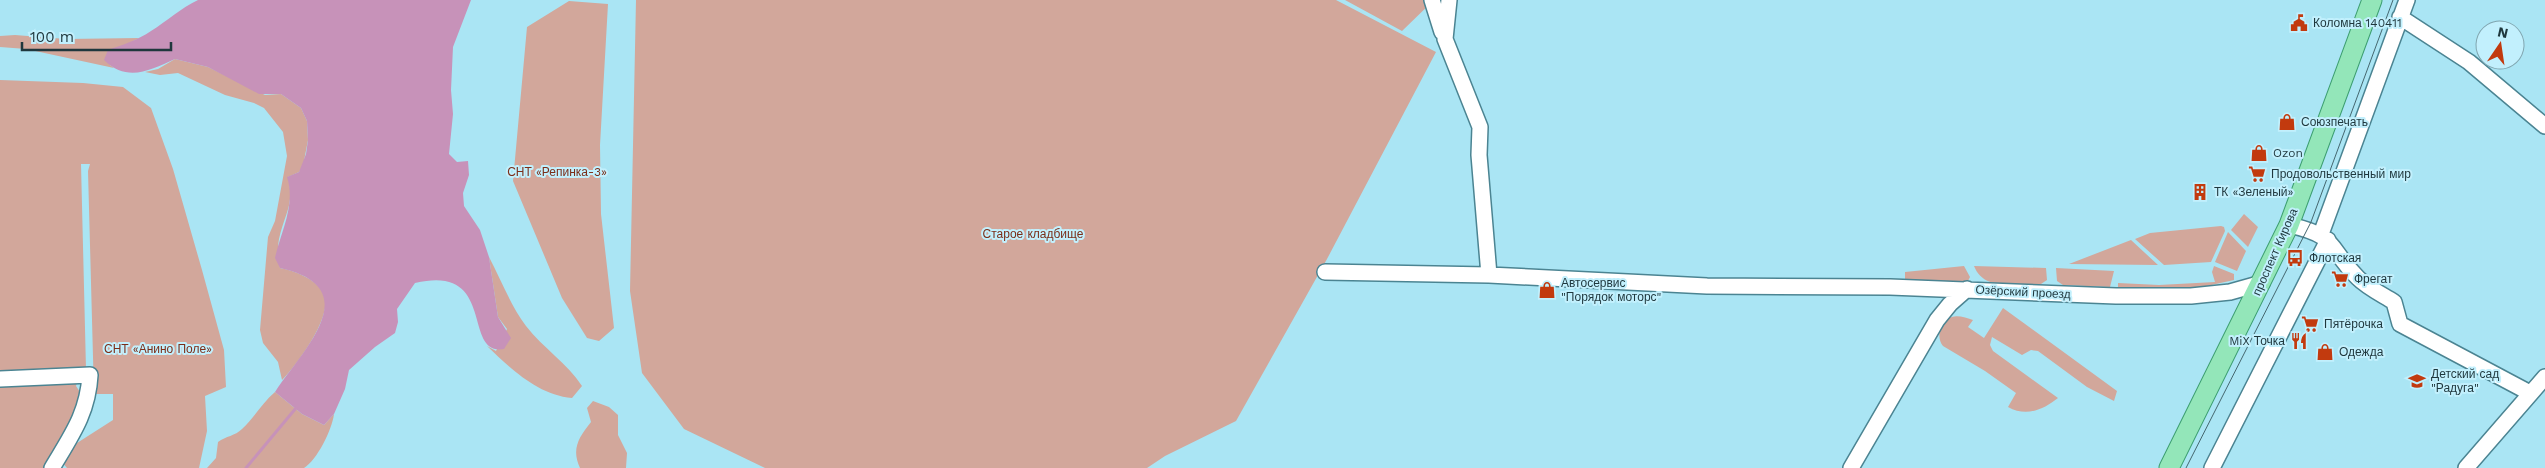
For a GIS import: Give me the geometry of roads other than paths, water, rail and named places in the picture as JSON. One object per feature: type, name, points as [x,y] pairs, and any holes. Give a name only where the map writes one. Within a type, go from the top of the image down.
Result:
[{"type":"main road","name":"проспект Кирова","points":[[2170,468],[2289,225],[2372,0]]},
{"type":"street","points":[[1432,0],[1445,39],[1480,127],[1479,155],[1489,275]]},
{"type":"street","points":[[1445,39],[1449,0]]},
{"type":"street","points":[[2212,468],[2325,237],[2407,0]]},
{"type":"street","points":[[2400,17],[2470,62],[2545,126]]},
{"type":"street","points":[[2289,225],[2325,237],[2358,278],[2394,302],[2400,324],[2530,393]]},
{"type":"street","points":[[1326,272],[1489,275],[1707,286],[1967,289]]},
{"type":"street","name":"Озёрский проезд","points":[[1851,468],[1937,320],[1950,304],[1967,289],[2116,296],[2191,296],[2230,292],[2262,283]]},
{"type":"street","points":[[0,379],[90,375],[89,397],[82,418],[52,468]]},
{"type":"street","points":[[2466,468],[2545,376]]},
{"type":"waterway","points":[[246,468],[296,408]]},
{"type":"tram line","points":[[2186,468],[2311,222],[2393,0]]},
{"type":"place","name":"Коломна 140411","points":[[2299,23]]},
{"type":"place","name":"Союзпечать","points":[[2287,122]]},
{"type":"place","name":"Ozon","points":[[2259,153]]},
{"type":"place","name":"Продовольственный мир","points":[[2257,174]]},
{"type":"place","name":"ТК «Зеленый»","points":[[2200,192]]},
{"type":"place","name":"Флотская","points":[[2295,258]]},
{"type":"place","name":"Фрегат","points":[[2340,279]]},
{"type":"place","name":"Автосервис \"Порядок моторс\"","points":[[1547,290]]},
{"type":"place","name":"Пятёрочка","points":[[2310,324]]},
{"type":"place","name":"MiX Точка","points":[[2299,341]]},
{"type":"place","name":"Одежда","points":[[2325,352]]},
{"type":"place","name":"Детский сад \"Радуга\"","points":[[2417,381]]},
{"type":"park label","name":"СНТ «Репинка-3»","points":[[557,172]]},
{"type":"park label","name":"Старое кладбище","points":[[1033,234]]},
{"type":"park label","name":"СНТ «Анино Поле»","points":[[158,349]]}]
